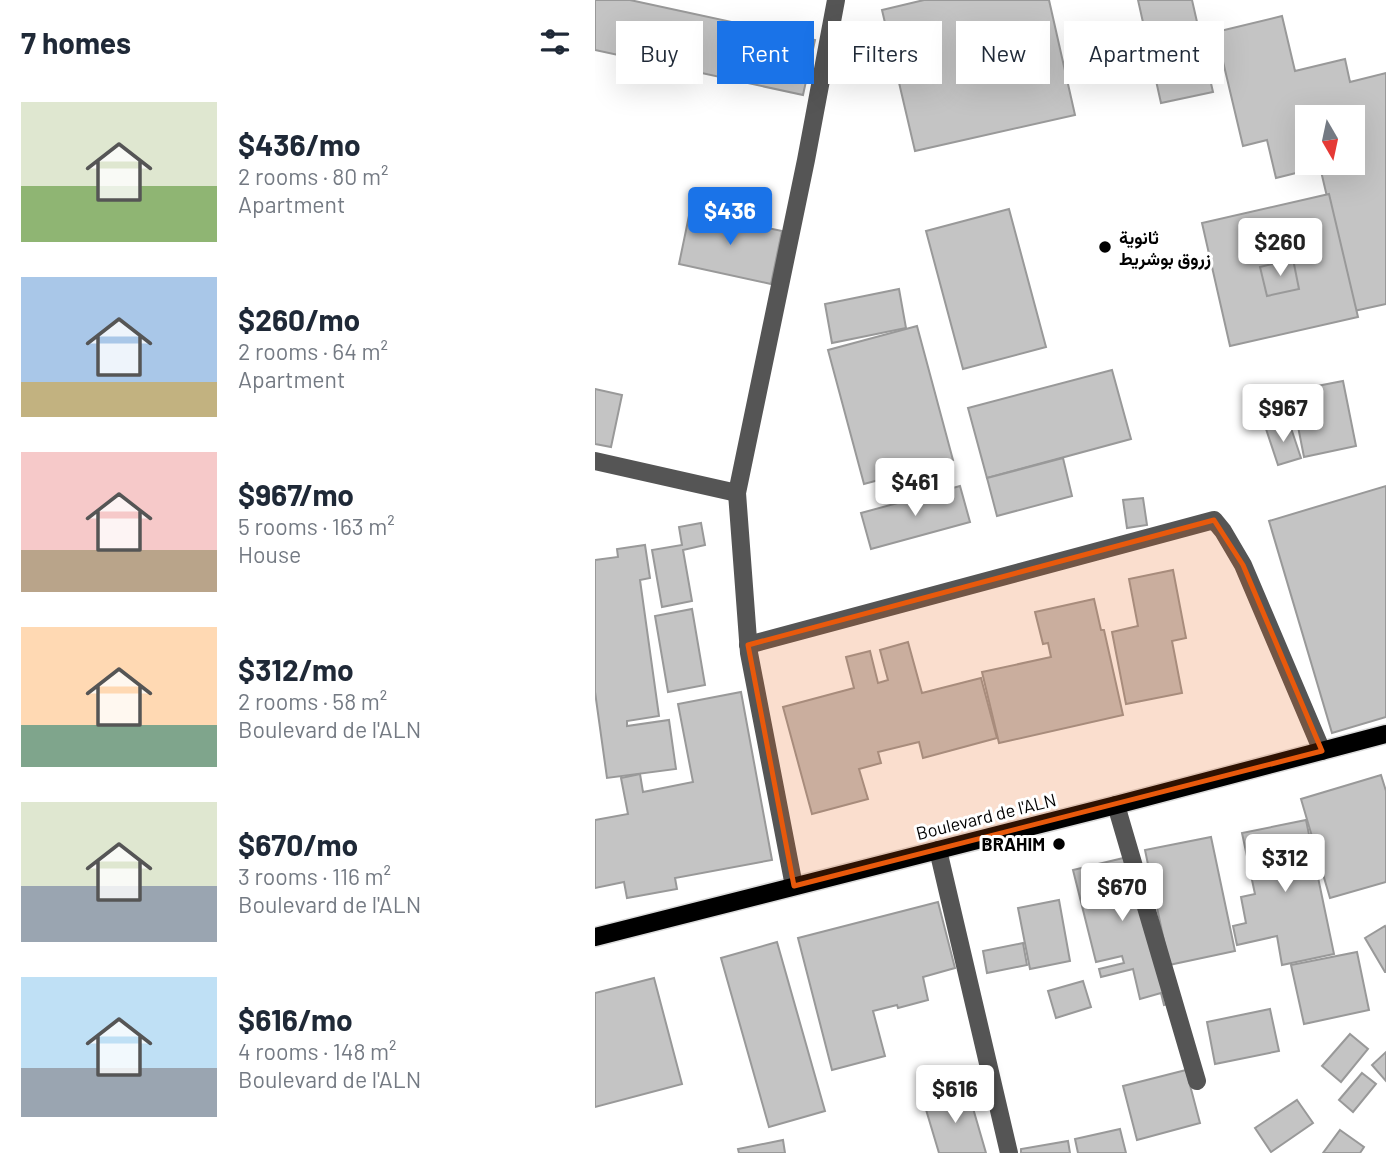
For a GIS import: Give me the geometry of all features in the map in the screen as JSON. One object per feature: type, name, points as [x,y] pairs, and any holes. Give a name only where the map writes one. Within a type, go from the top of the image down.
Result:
[{"type":"main road","name":"Boulevard de l'ALN","points":[[595,937],[1386,734]]},
{"type":"street","points":[[794,886],[748,645],[737,492],[836,0]]},
{"type":"street","points":[[595,461],[737,492]]},
{"type":"street","points":[[748,645],[1214,520],[1243,565],[1322,751]]},
{"type":"street","points":[[1116,805],[1197,1081]]},
{"type":"street","points":[[938,850],[1009,1153]]},
{"type":"highlighted area","points":[[1214,520],[1243,565],[1322,751],[794,886],[748,645]]},
{"type":"building","points":[[595,0],[630,0],[727,21],[717,21],[717,76],[703,73],[703,21],[616,21],[616,55],[595,50]]},
{"type":"building","points":[[924,0],[1049,0],[1064,66],[1064,84],[1068,84],[1075,115],[915,151],[899,84],[942,84],[942,21],[885,21],[882,10]]},
{"type":"building","points":[[1138,0],[1192,0],[1197,21],[1143,21]]},
{"type":"building","points":[[1282,16],[1295,71],[1345,59],[1350,82],[1386,73],[1386,304],[1354,311],[1322,175],[1365,175],[1365,105],[1295,105],[1295,173],[1276,178],[1267,140],[1243,146],[1224,66],[1224,30]]},
{"type":"building","points":[[752,84],[805,84],[803,95]]},
{"type":"building","points":[[1157,84],[1211,84],[1213,92],[1161,103]]},
{"type":"building","points":[[1329,194],[1358,317],[1230,346],[1202,223]]},
{"type":"building","points":[[1009,209],[1046,347],[963,369],[926,231]]},
{"type":"building","points":[[690,211],[782,231],[771,284],[679,264]]},
{"type":"building","points":[[1293,259],[1299,289],[1267,296],[1260,267]]},
{"type":"building","points":[[899,289],[906,328],[832,343],[825,304]]},
{"type":"building","points":[[917,326],[953,460],[864,484],[828,350]]},
{"type":"building","points":[[1112,370],[1131,439],[987,478],[968,408]]},
{"type":"building","points":[[1343,381],[1356,446],[1304,457],[1291,391]]},
{"type":"building","points":[[595,389],[622,395],[611,447],[595,444]]},
{"type":"building","points":[[1289,422],[1301,458],[1278,465],[1266,429]]},
{"type":"building","points":[[1063,458],[1072,496],[997,516],[987,478]]},
{"type":"building","points":[[960,486],[970,522],[871,549],[861,513]]},
{"type":"building","points":[[1386,486],[1386,717],[1332,733],[1269,521]]},
{"type":"building","points":[[1143,498],[1147,525],[1127,528],[1123,500]]},
{"type":"building","points":[[701,523],[705,545],[683,550],[692,601],[662,607],[652,550],[682,545],[679,527]]},
{"type":"building","points":[[645,545],[650,578],[640,580],[659,716],[627,721],[627,726],[669,720],[676,769],[607,778],[595,692],[595,560],[618,557],[617,549]]},
{"type":"building","points":[[1173,570],[1186,638],[1172,641],[1182,693],[1126,704],[1112,632],[1138,626],[1129,579]]},
{"type":"building","points":[[1094,599],[1101,630],[1104,630],[1123,715],[999,743],[982,672],[1051,657],[1048,643],[1043,644],[1035,612]]},
{"type":"building","points":[[692,609],[705,685],[668,692],[655,616]]},
{"type":"building","points":[[908,642],[922,693],[981,678],[997,738],[923,758],[919,742],[878,752],[881,763],[859,769],[868,799],[812,814],[783,707],[854,688],[846,657],[870,651],[878,683],[888,680],[880,650]]},
{"type":"building","points":[[741,692],[772,860],[675,878],[677,889],[627,898],[624,882],[595,888],[595,820],[628,814],[621,778],[640,774],[643,792],[693,782],[678,704]]},
{"type":"building","points":[[1381,775],[1386,791],[1386,882],[1330,898],[1301,799]]},
{"type":"building","points":[[1306,820],[1334,954],[1282,965],[1277,936],[1237,945],[1233,926],[1246,923],[1241,897],[1255,894],[1242,833]]},
{"type":"building","points":[[1211,837],[1235,951],[1169,965],[1145,850]]},
{"type":"building","points":[[1136,855],[1172,1003],[1164,1005],[1161,993],[1140,999],[1133,969],[1101,977],[1099,969],[1124,963],[1122,956],[1096,962],[1073,870]]},
{"type":"building","points":[[1059,900],[1070,961],[1030,969],[1018,908]]},
{"type":"building","points":[[938,902],[955,968],[923,977],[928,1000],[873,1011],[885,1056],[832,1070],[798,938]]},
{"type":"building","points":[[1385,926],[1386,928],[1386,972],[1365,938]]},
{"type":"building","points":[[777,942],[825,1111],[769,1127],[721,958]]},
{"type":"building","points":[[1023,943],[1027,965],[987,973],[983,951]]},
{"type":"building","points":[[1357,952],[1369,1010],[1304,1024],[1291,965]]},
{"type":"building","points":[[654,978],[682,1084],[595,1107],[595,993]]},
{"type":"building","points":[[1083,981],[1091,1007],[1056,1018],[1048,991]]},
{"type":"building","points":[[1270,1009],[1279,1051],[1215,1064],[1207,1022]]},
{"type":"building","points":[[1350,1034],[1368,1049],[1341,1082],[1322,1066]]},
{"type":"building","points":[[1386,1052],[1386,1081],[1372,1065]]},
{"type":"building","points":[[1186,1070],[1200,1123],[1137,1140],[1123,1086]]},
{"type":"building","points":[[1362,1073],[1376,1084],[1353,1112],[1339,1100]]},
{"type":"building","points":[[968,1091],[986,1153],[939,1153],[924,1103]]},
{"type":"building","points":[[1297,1100],[1313,1123],[1271,1152],[1255,1128]]},
{"type":"building","points":[[1120,1129],[1126,1153],[1078,1153],[1075,1139]]},
{"type":"building","points":[[1340,1130],[1364,1147],[1360,1153],[1323,1153]]},
{"type":"building","points":[[783,1140],[785,1153],[739,1153],[738,1149]]},
{"type":"building","points":[[1068,1141],[1070,1153],[1021,1153],[1021,1149]]},
{"type":"place","name":"ثانوية زروق بوشريط","points":[[1105,247]]},
{"type":"place","name":"BRAHIM","points":[[1059,844]]}]
